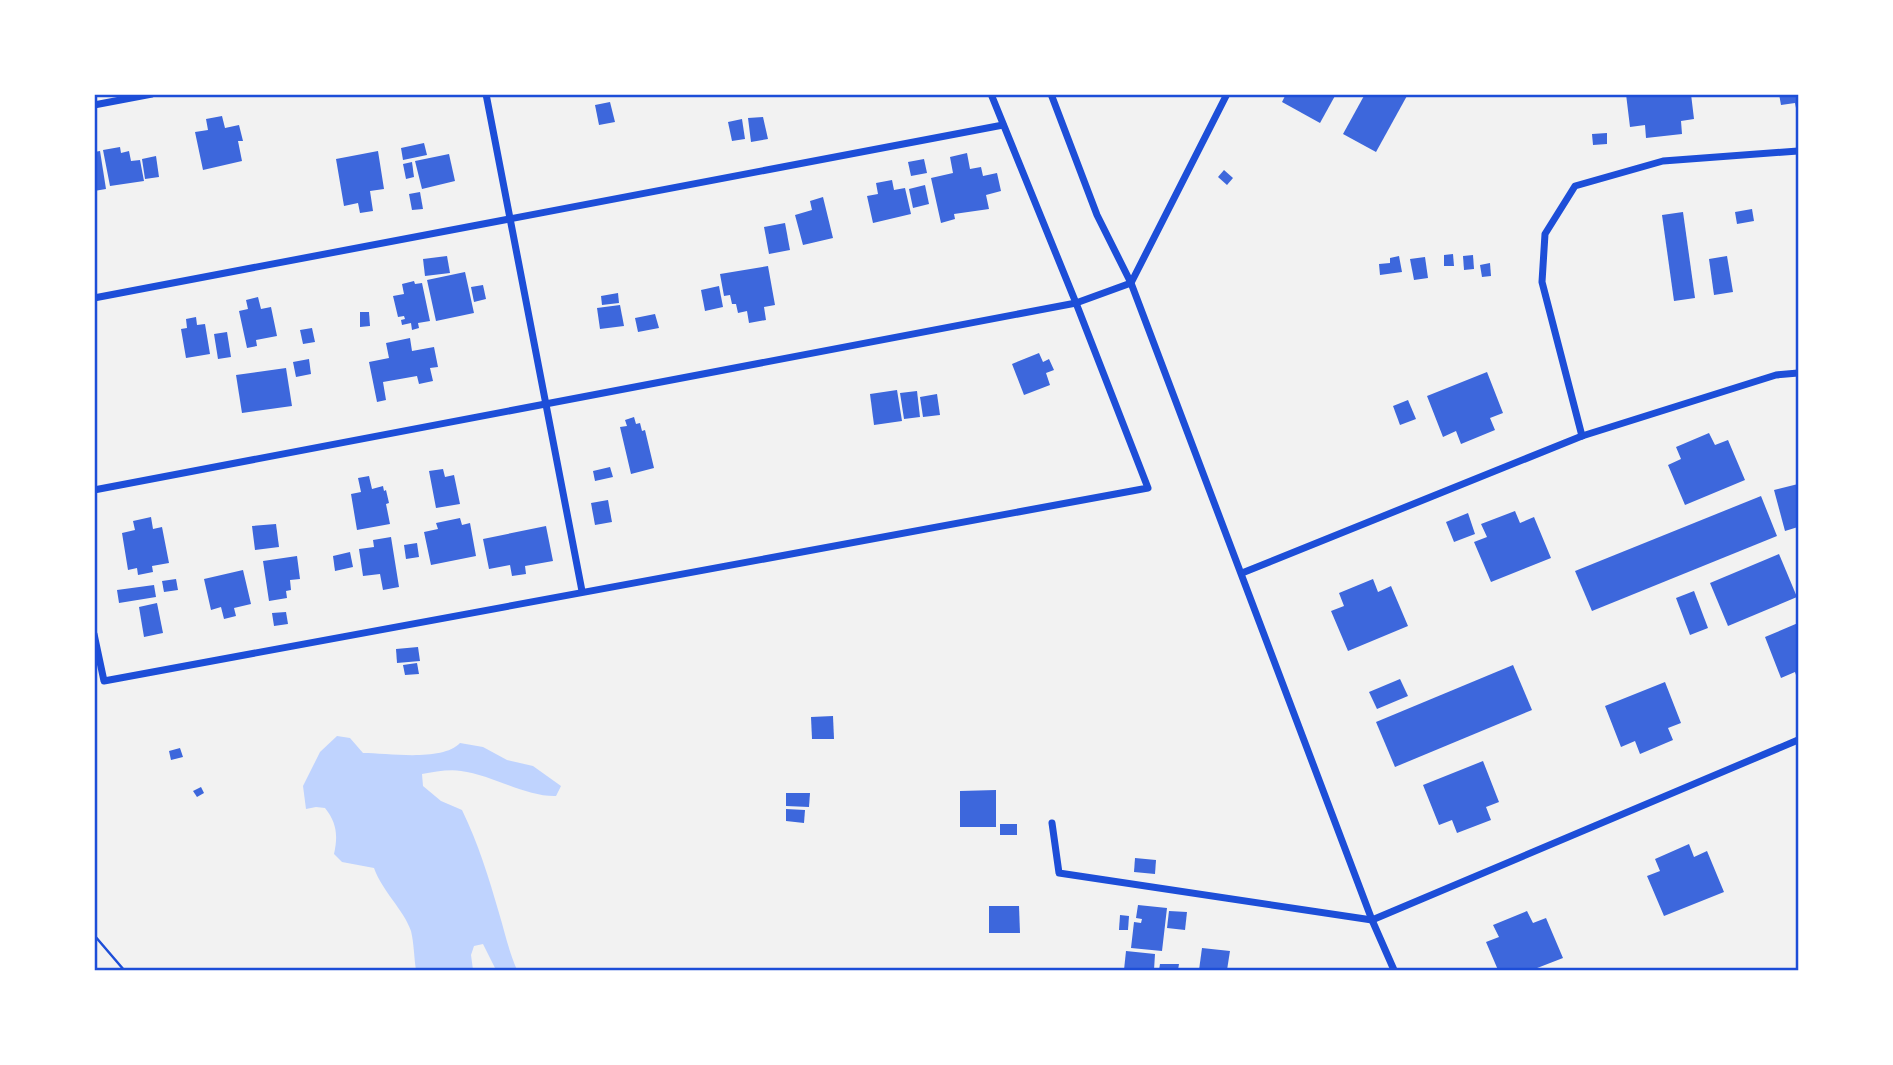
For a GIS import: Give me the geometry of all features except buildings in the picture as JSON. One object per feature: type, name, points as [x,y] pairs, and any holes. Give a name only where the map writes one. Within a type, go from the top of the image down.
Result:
[{"type":"street","points":[[94,105],[152,94]]},
{"type":"street","points":[[486,94],[582,591]]},
{"type":"street","points":[[94,634],[104,681],[1148,488],[991,94]]},
{"type":"street","points":[[1051,94],[1097,215],[1131,283],[1372,920],[1394,971]]},
{"type":"street","points":[[94,490],[1076,303],[1131,283],[1227,94]]},
{"type":"street","points":[[94,298],[1003,125]]},
{"type":"street","points":[[1582,436],[1542,282],[1545,234],[1575,186],[1663,161],[1798,151]]},
{"type":"street","points":[[1242,573],[1582,436],[1776,375],[1798,373]]},
{"type":"street","points":[[1052,823],[1059,873],[1372,920],[1798,740]]},
{"type":"path","points":[[94,935],[124,971]]},
{"type":"water","points":[[337,736],[350,738],[363,753],[428,755],[452,749],[460,743],[483,747],[507,760],[533,766],[561,786],[556,796],[521,790],[461,771],[422,774],[423,786],[441,801],[462,810],[483,861],[517,970],[496,970],[483,944],[474,946],[471,955],[473,970],[416,970],[411,931],[374,868],[342,862],[334,854],[336,830],[325,808],[306,809],[303,786],[320,752]]}]
